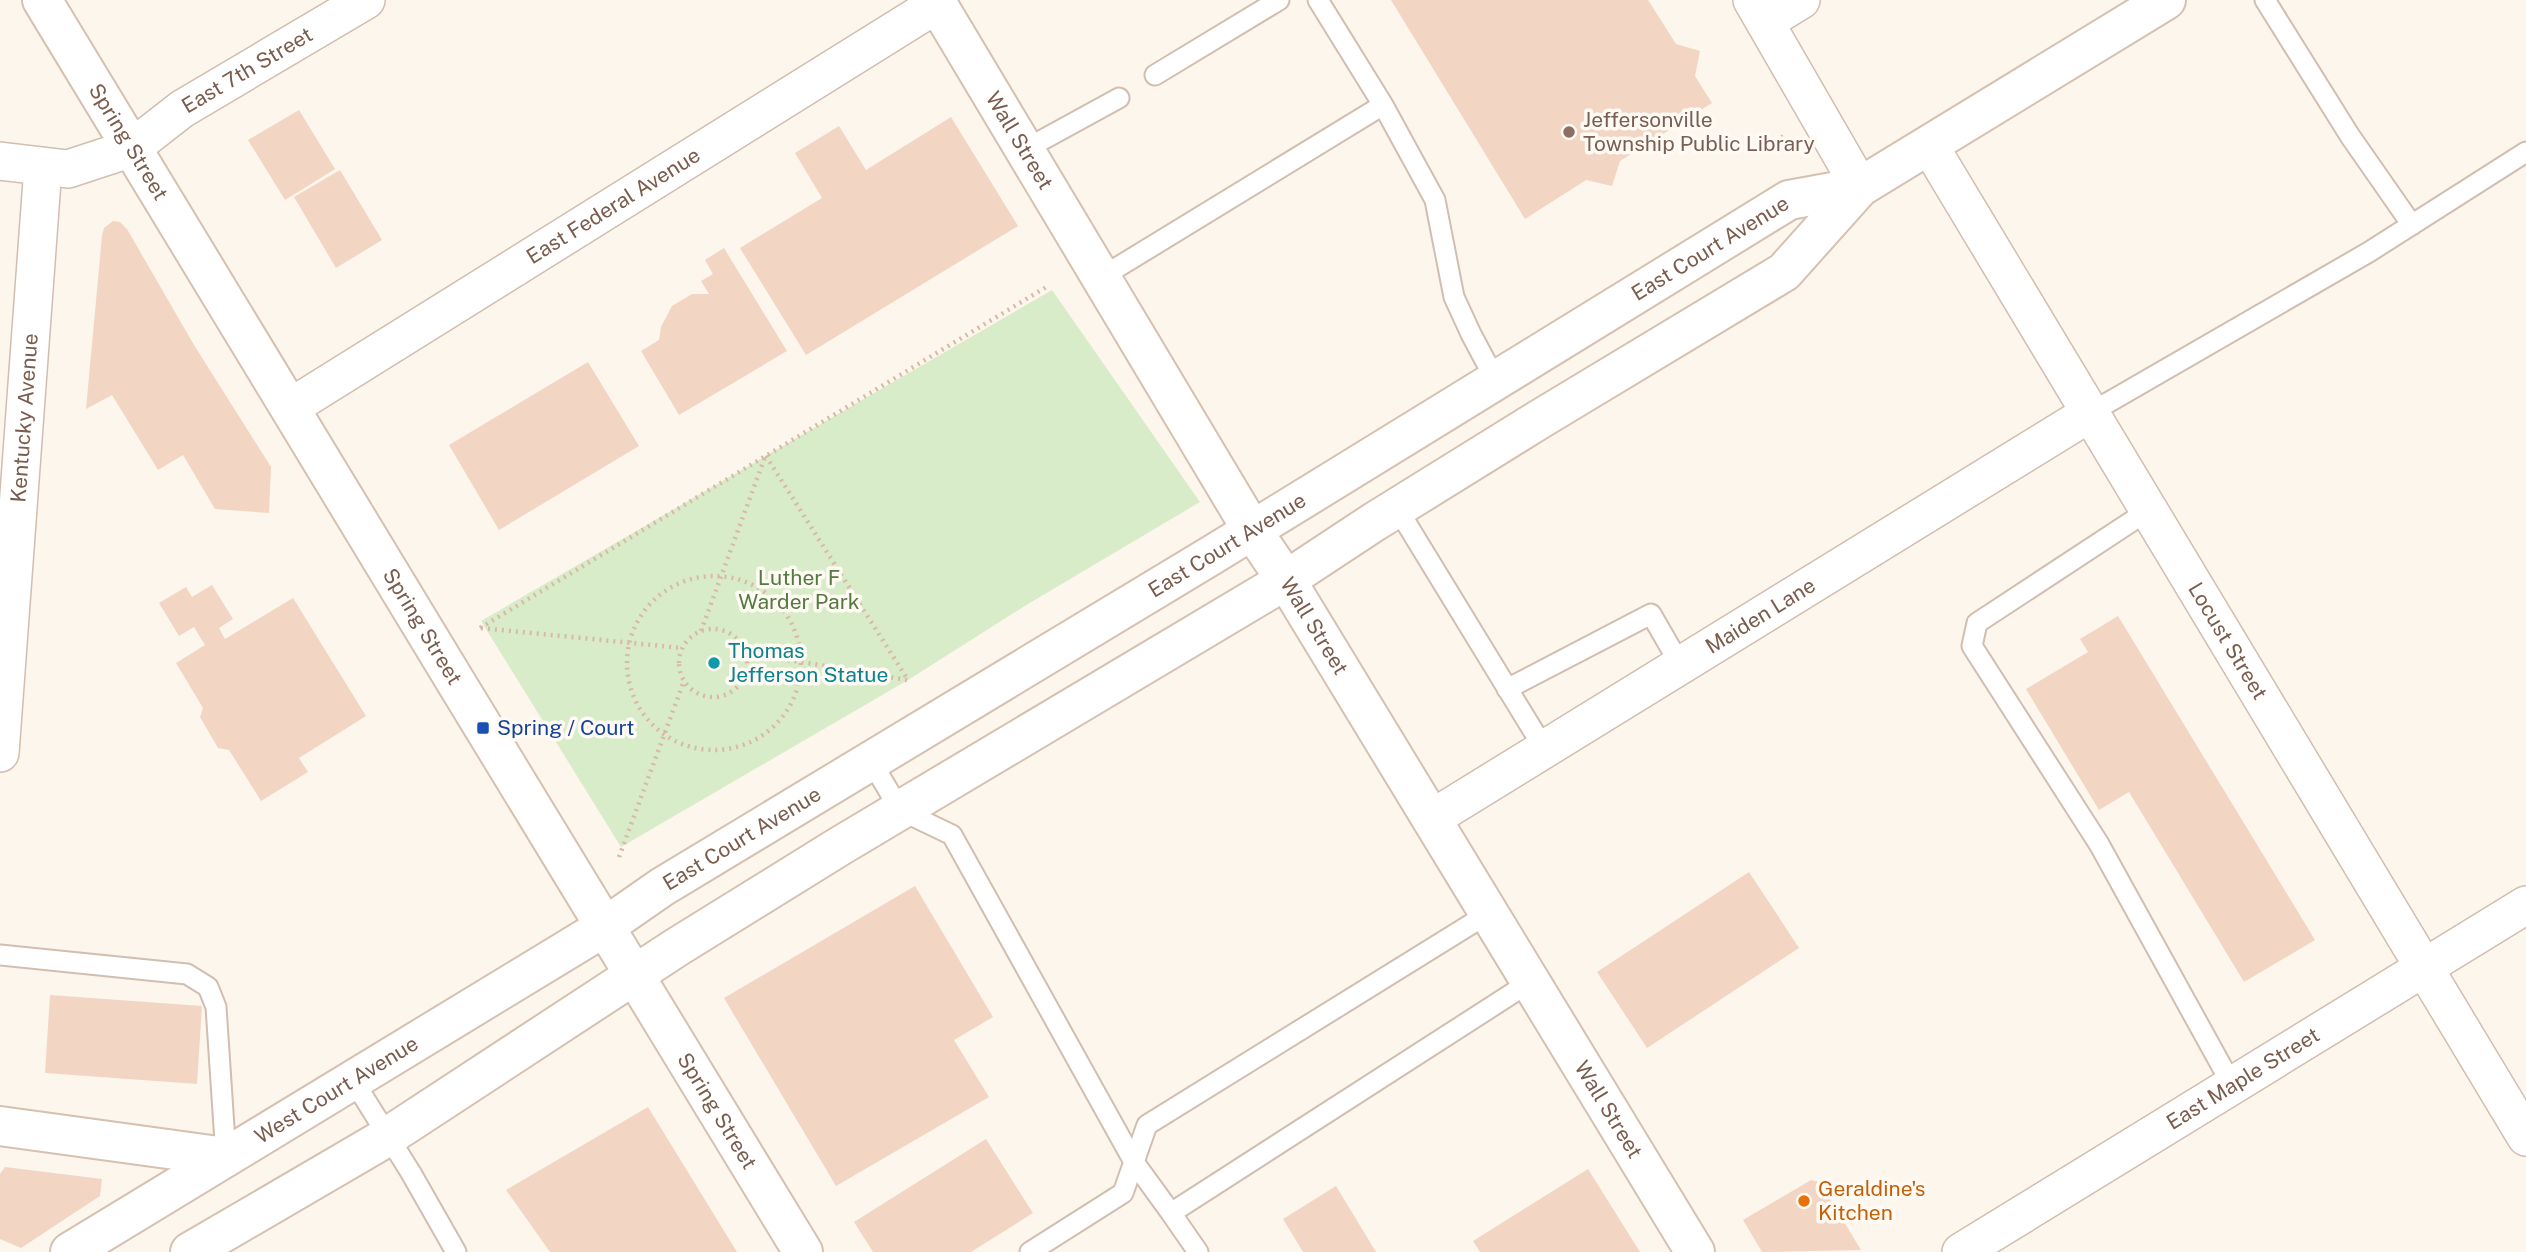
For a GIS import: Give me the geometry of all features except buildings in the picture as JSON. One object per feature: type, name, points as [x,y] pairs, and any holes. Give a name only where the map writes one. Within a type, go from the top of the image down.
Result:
[{"type":"street","name":"Spring Street","points":[[42,0],[291,407],[603,928],[803,1252]]},
{"type":"street","name":"East 7th Street","points":[[0,161],[68,169],[132,148],[182,109],[366,0]]},
{"type":"street","points":[[1801,0],[1758,11],[1860,187]]},
{"type":"street","name":"East Court Avenue","points":[[635,976],[677,947],[900,810],[1286,580],[1397,508],[1784,272],[1860,187],[1929,145],[2127,10],[2166,0]]},
{"type":"street","name":"Wall Street","points":[[936,2],[1252,530],[1286,580],[1695,1252]]},
{"type":"street","name":"East Federal Avenue","points":[[291,407],[878,43],[936,2]]},
{"type":"street","name":"Locust Street","points":[[1929,145],[2526,1137]]},
{"type":"street","name":"Kentucky Avenue","points":[[0,752],[43,167]]},
{"type":"street","name":"East Court Avenue","points":[[603,928],[663,887],[1789,200],[1860,187]]},
{"type":"street","name":"Maiden Lane","points":[[1432,820],[2090,413]]},
{"type":"street","name":"East Maple Street","points":[[1961,1252],[2526,905]]},
{"type":"street","name":"West Court Avenue","points":[[70,1252],[603,928]]},
{"type":"street","points":[[190,1252],[387,1137],[635,976]]},
{"type":"street","points":[[0,1126],[226,1157]]},
{"type":"lane","points":[[1155,75],[1279,0]]},
{"type":"lane","points":[[1318,0],[1383,105],[1435,200],[1454,297],[1496,381]]},
{"type":"lane","points":[[2265,0],[2350,136],[2412,225]]},
{"type":"lane","points":[[1024,150],[1118,98]]},
{"type":"lane","points":[[1100,278],[1383,105]]},
{"type":"lane","points":[[2090,413],[2412,225],[2526,152]]},
{"type":"lane","points":[[1397,508],[1545,750]]},
{"type":"lane","points":[[2149,510],[1977,623],[1972,646],[2099,844],[2232,1085]]},
{"type":"lane","points":[[1507,689],[1651,614],[1681,666]]},
{"type":"lane","points":[[871,761],[900,810],[952,835],[1134,1162],[1198,1252]]},
{"type":"lane","points":[[1030,1252],[1123,1193],[1147,1125],[1489,913]]},
{"type":"lane","points":[[0,955],[187,974],[208,987],[216,1007],[226,1157]]},
{"type":"lane","points":[[1171,1213],[1530,982]]},
{"type":"lane","points":[[353,1080],[456,1252]]},
{"type":"path","points":[[682,648],[480,628],[1048,286]]},
{"type":"path","points":[[701,631],[766,456]]},
{"type":"path","points":[[746,655],[908,680],[766,456]]},
{"type":"path","points":[[721,576],[752,585],[778,603],[791,621],[799,641],[802,662],[799,686],[790,708],[775,727],[755,741],[733,749],[709,751],[685,746],[664,736],[644,717],[632,694],[626,669],[628,643],[641,615],[662,593],[680,582],[721,576]]},
{"type":"path","points":[[720,630],[729,633],[746,655],[746,666],[738,685],[721,696],[700,694],[684,681],[679,671],[682,648],[693,635],[701,631],[720,630]]},
{"type":"path","points":[[619,857],[684,681]]},
{"type":"green space","name":"Luther F Warder Park","points":[[1052,290],[1200,502],[1028,604],[908,680],[621,847],[481,621]]},
{"type":"place","name":"Jeffersonville Township Public Library","points":[[1569,132]]},
{"type":"place","name":"Thomas Jefferson Statue","points":[[714,663]]},
{"type":"place","name":"Spring / Court","points":[[483,728]]},
{"type":"place","name":"Geraldine's Kitchen","points":[[1804,1201]]}]
